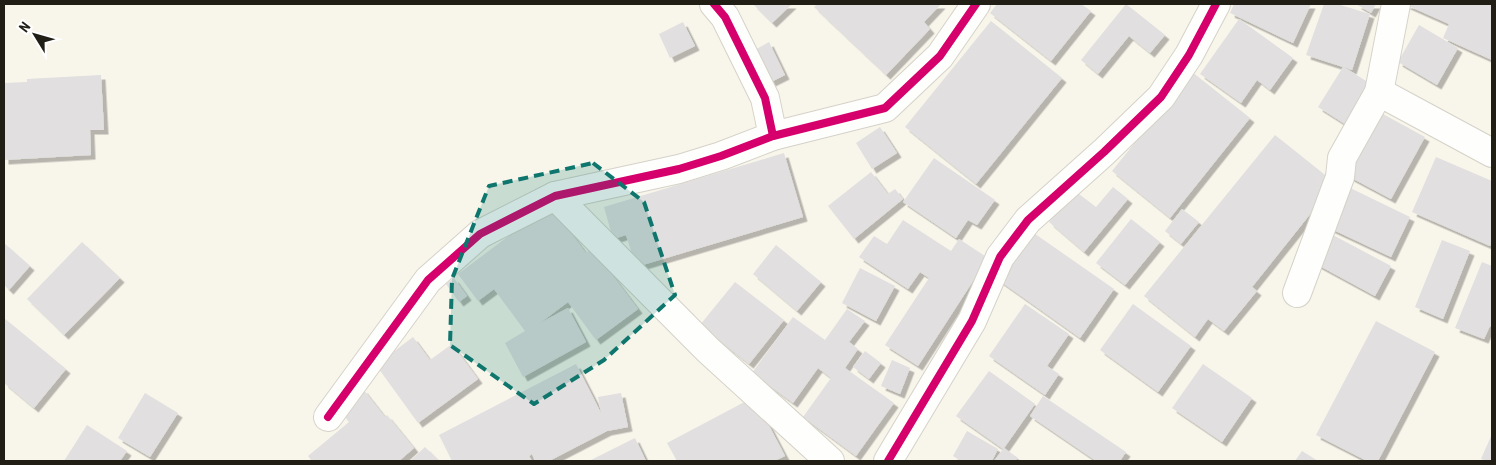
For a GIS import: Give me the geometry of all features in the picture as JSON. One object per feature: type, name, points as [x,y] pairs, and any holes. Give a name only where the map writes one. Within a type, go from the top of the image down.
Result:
[{"type":"street","points":[[714,4],[725,17],[765,98],[773,136]]},
{"type":"street","points":[[328,417],[428,280],[480,234],[555,196],[679,169],[721,156],[773,136],[885,108],[940,56],[976,4]]},
{"type":"street","points":[[888,461],[972,321],[1000,257],[1028,220],[1104,152],[1161,97],[1189,56],[1216,4]]},
{"type":"street","points":[[1297,294],[1340,177],[1342,158],[1379,92],[1396,4]]},
{"type":"street","points":[[1379,92],[1492,153]]},
{"type":"street","points":[[555,196],[708,350],[830,461]]},
{"type":"highlighted area","points":[[593,163],[644,202],[675,295],[604,360],[534,404],[450,345],[452,279],[489,186]]},
{"type":"building","points":[[753,4],[792,4],[772,23]]},
{"type":"building","points":[[817,4],[941,4],[924,22],[930,29],[886,75],[814,7]]},
{"type":"building","points":[[997,4],[1081,4],[1091,11],[1051,61],[990,13]]},
{"type":"building","points":[[1126,4],[1165,35],[1150,53],[1129,36],[1098,74],[1081,60]]},
{"type":"building","points":[[1234,4],[1311,4],[1293,43],[1230,13]]},
{"type":"building","points":[[1324,4],[1337,4],[1370,14],[1352,70],[1344,67],[1374,86],[1348,126],[1318,107],[1343,67],[1306,55]]},
{"type":"building","points":[[1356,4],[1376,4],[1371,13]]},
{"type":"building","points":[[1404,4],[1492,4],[1492,60],[1443,38],[1449,24]]},
{"type":"building","points":[[1239,19],[1293,58],[1270,90],[1257,80],[1241,103],[1200,74]]},
{"type":"building","points":[[991,21],[1062,78],[976,184],[905,127]]},
{"type":"building","points":[[683,22],[695,46],[670,58],[659,34]]},
{"type":"building","points":[[1419,25],[1458,48],[1437,85],[1398,62]]},
{"type":"building","points":[[769,42],[785,75],[771,82],[755,50]]},
{"type":"building","points":[[1192,72],[1250,118],[1170,218],[1112,171]]},
{"type":"building","points":[[101,75],[104,130],[90,130],[91,155],[4,160],[4,83],[27,82],[27,79]]},
{"type":"building","points":[[1381,113],[1425,137],[1391,199],[1346,175]]},
{"type":"building","points":[[880,127],[897,153],[872,169],[856,143]]},
{"type":"building","points":[[1275,135],[1335,183],[1252,287],[1257,291],[1224,331],[1208,319],[1195,337],[1144,296]]},
{"type":"building","points":[[784,153],[803,217],[636,267],[626,235],[613,239],[604,207]]},
{"type":"building","points":[[1436,157],[1492,181],[1492,241],[1490,246],[1412,212]]},
{"type":"building","points":[[934,158],[995,200],[977,225],[968,220],[956,238],[903,202]]},
{"type":"building","points":[[871,172],[888,194],[895,189],[903,199],[854,239],[828,206]]},
{"type":"building","points":[[1344,185],[1410,217],[1391,257],[1325,226]]},
{"type":"building","points":[[1113,187],[1128,199],[1084,252],[1049,222],[1075,191],[1096,207]]},
{"type":"building","points":[[550,205],[586,253],[592,248],[638,309],[596,340],[568,302],[540,323],[568,308],[586,342],[523,377],[505,343],[525,331],[494,289],[478,301],[458,274]]},
{"type":"building","points":[[1182,209],[1199,222],[1181,244],[1165,231]]},
{"type":"building","points":[[1131,219],[1160,242],[1125,285],[1096,263]]},
{"type":"building","points":[[903,220],[951,251],[959,239],[988,258],[918,366],[885,345],[929,278],[920,272],[908,289],[859,257],[874,236],[887,244]]},
{"type":"building","points":[[1028,229],[1114,289],[1080,338],[994,277]]},
{"type":"building","points":[[1331,234],[1391,266],[1375,296],[1316,264]]},
{"type":"building","points":[[1442,240],[1470,251],[1443,319],[1415,307]]},
{"type":"building","points":[[82,242],[120,278],[64,335],[27,299]]},
{"type":"building","points":[[4,243],[30,266],[9,290],[4,285]]},
{"type":"building","points":[[776,245],[821,282],[797,311],[753,274]]},
{"type":"building","points":[[1482,262],[1492,266],[1492,327],[1490,326],[1484,339],[1455,328]]},
{"type":"building","points":[[860,268],[895,286],[876,321],[842,303]]},
{"type":"building","points":[[454,278],[467,296],[459,302],[446,284]]},
{"type":"building","points":[[735,282],[784,320],[749,364],[700,325]]},
{"type":"building","points":[[1025,304],[1069,334],[1047,366],[1059,374],[1045,395],[989,356]]},
{"type":"building","points":[[1133,304],[1191,346],[1158,392],[1100,350]]},
{"type":"building","points":[[847,309],[865,321],[849,342],[858,349],[845,368],[894,403],[856,456],[803,417],[831,378],[818,368],[793,403],[752,373],[793,317],[825,340]]},
{"type":"building","points":[[4,318],[66,369],[34,408],[4,383]]},
{"type":"building","points":[[1376,321],[1435,352],[1378,461],[1367,461],[1316,435]]},
{"type":"building","points":[[413,337],[430,360],[452,344],[478,379],[418,423],[376,365]]},
{"type":"building","points":[[865,351],[881,363],[869,379],[853,367]]},
{"type":"building","points":[[892,360],[910,368],[900,394],[881,386]]},
{"type":"building","points":[[576,364],[601,413],[598,397],[621,393],[628,427],[607,431],[549,461],[535,461],[532,454],[529,456],[532,461],[452,461],[439,435]]},
{"type":"building","points":[[1203,364],[1252,398],[1222,442],[1172,408]]},
{"type":"building","points":[[989,371],[1035,404],[1004,448],[1018,458],[1015,461],[994,461],[1003,449],[956,416]]},
{"type":"building","points":[[363,389],[385,417],[387,415],[414,448],[399,461],[312,461],[308,456],[349,422],[339,409]]},
{"type":"building","points":[[145,393],[178,413],[150,457],[118,438]]},
{"type":"building","points":[[1043,396],[1126,452],[1120,461],[1096,461],[1030,416]]},
{"type":"building","points":[[754,397],[785,456],[774,461],[677,461],[667,443]]},
{"type":"building","points":[[87,425],[127,451],[120,461],[64,461]]},
{"type":"building","points":[[967,431],[998,449],[992,461],[961,461],[953,456]]},
{"type":"building","points":[[1492,434],[1492,461],[1487,461],[1481,459]]},
{"type":"building","points":[[635,438],[646,461],[589,461]]},
{"type":"building","points":[[425,447],[439,461],[410,461]]},
{"type":"building","points":[[1302,451],[1318,461],[1295,461]]},
{"type":"cycle path","points":[[714,4],[725,17],[765,98],[773,136],[885,108],[940,56],[976,4]]},
{"type":"cycle path","points":[[888,461],[972,321],[1000,257],[1028,220],[1104,152],[1161,97],[1189,55],[1216,4]]},
{"type":"cycle path","points":[[328,417],[428,280],[480,234],[555,196],[679,169],[721,156],[773,136]]}]
